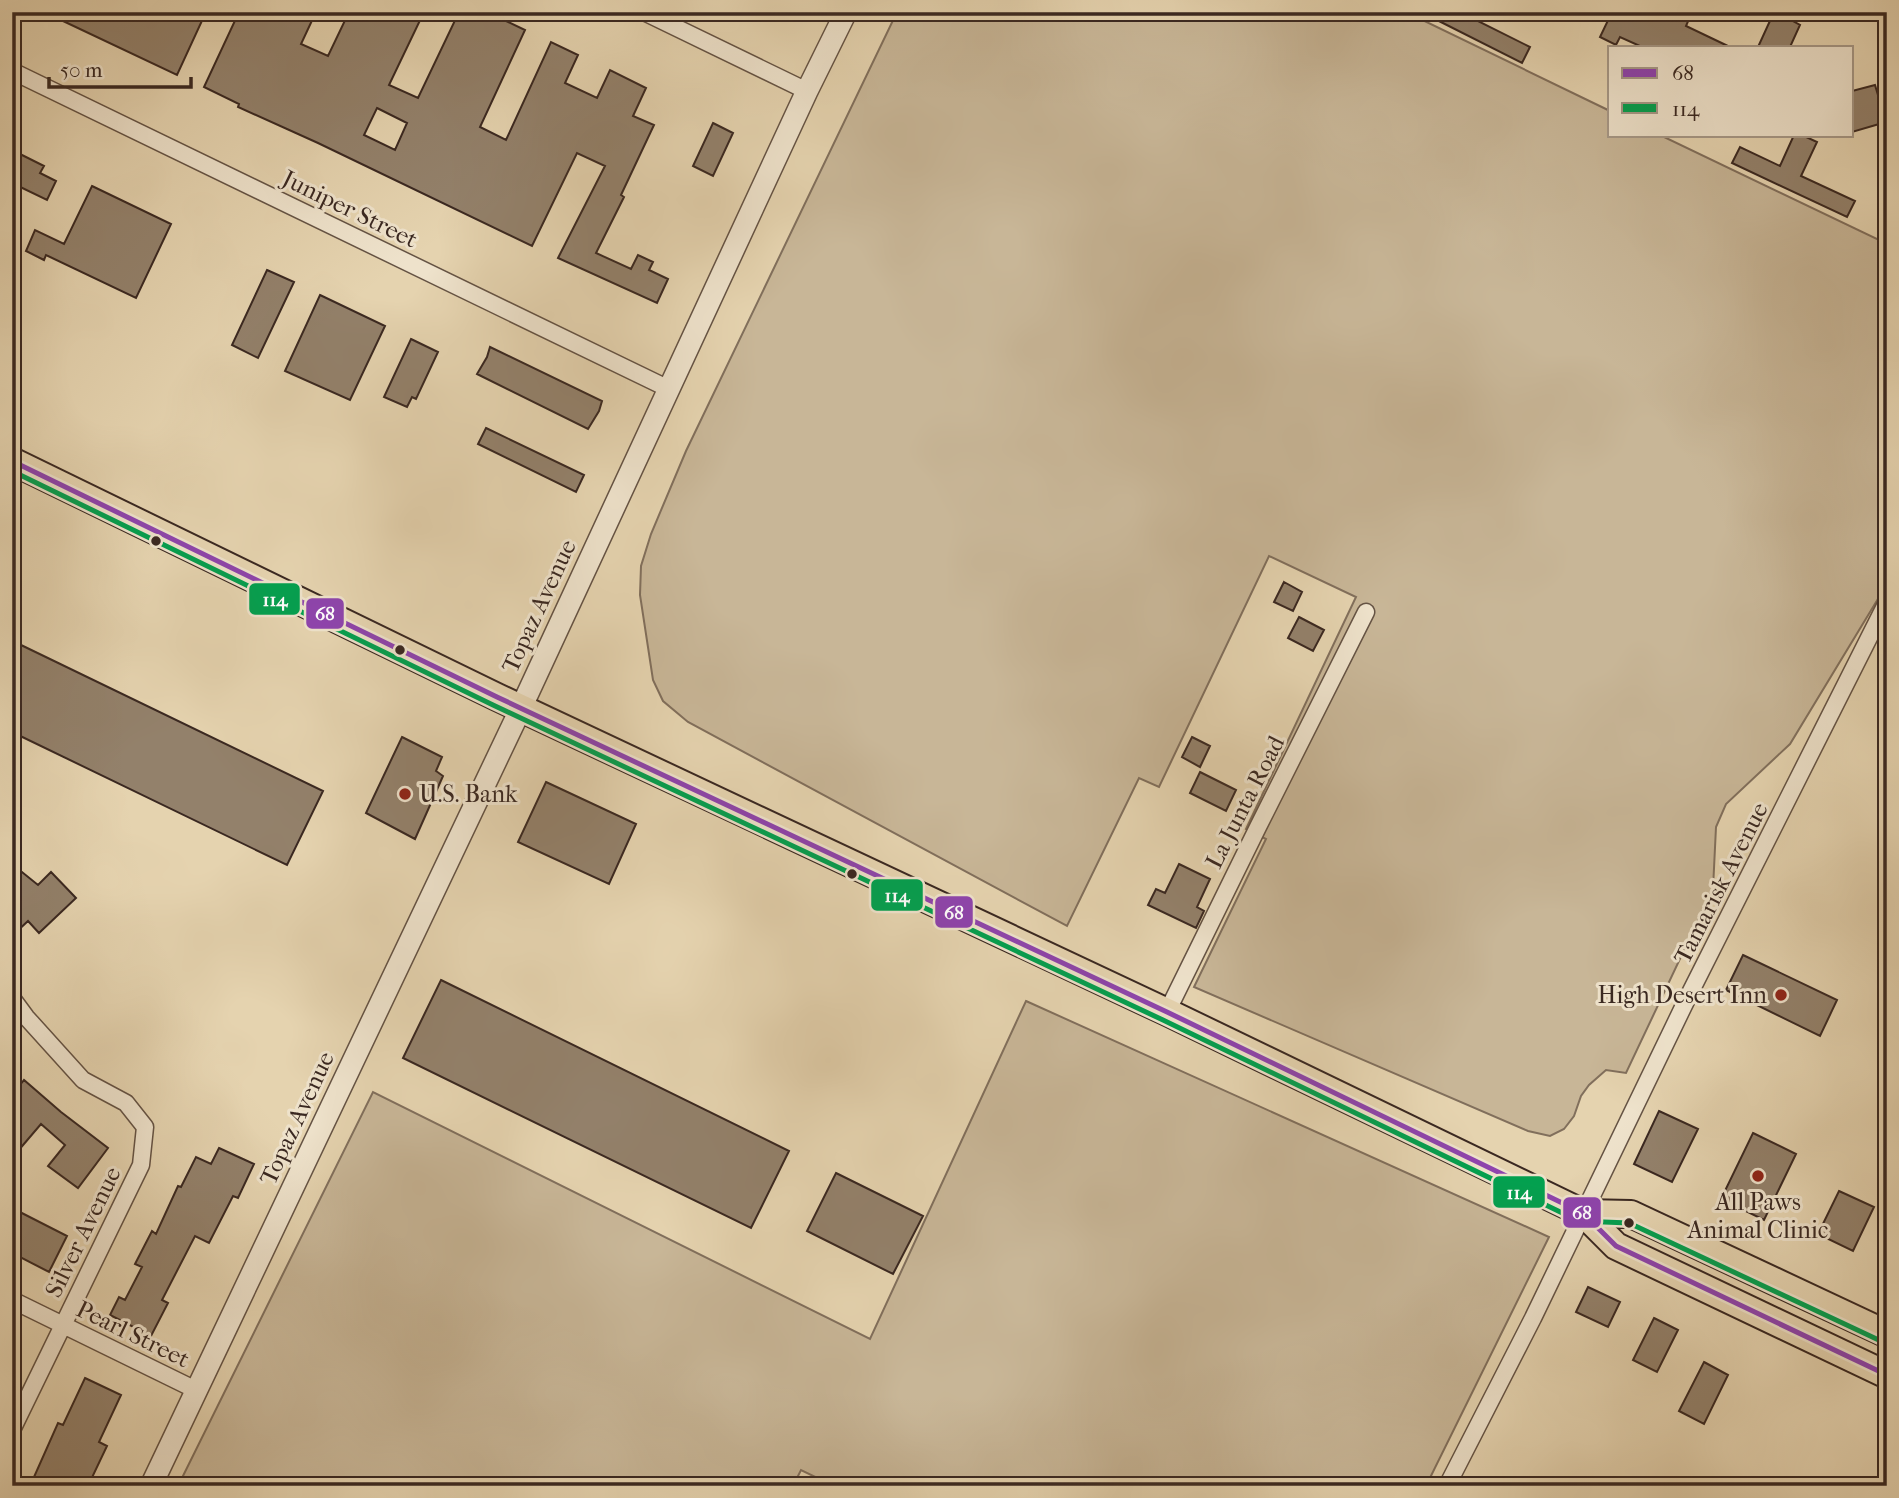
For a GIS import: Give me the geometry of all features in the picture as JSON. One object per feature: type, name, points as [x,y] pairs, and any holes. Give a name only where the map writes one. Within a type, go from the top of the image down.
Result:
[{"type":"main road","points":[[12,461],[521,708],[1167,1012],[1583,1213],[1616,1246],[1887,1375]]},
{"type":"main road","points":[[1583,1213],[1631,1214],[1887,1334]]},
{"type":"street","points":[[644,12],[807,91]]},
{"type":"street","name":"Topaz Avenue","points":[[151,1486],[521,708],[846,12]]},
{"type":"street","name":"Juniper Street","points":[[12,71],[669,389]]},
{"type":"street","name":"Tamarisk Avenue","points":[[1447,1486],[1533,1318],[1688,997],[1887,602]]},
{"type":"street","name":"La Junta Road","points":[[1167,1012],[1366,612]]},
{"type":"street","name":"Silver Avenue","points":[[12,998],[83,1080],[126,1103],[145,1127],[141,1165],[12,1430]]},
{"type":"street","name":"Pearl Street","points":[[12,1300],[196,1390]]},
{"type":"shaded area","points":[[897,12],[1406,12],[1608,110],[1608,136],[1662,136],[1881,241],[1887,231],[1887,584],[1790,744],[1726,804],[1716,827],[1713,889],[1626,1073],[1606,1070],[1581,1096],[1574,1116],[1564,1129],[1550,1136],[1528,1131],[1194,987],[1266,839],[1246,829],[1356,597],[1269,556],[1159,787],[1139,778],[1067,926],[688,722],[663,701],[653,680],[640,595],[641,566],[651,534],[686,451]]},
{"type":"shaded area","points":[[1026,1001],[1549,1237],[1426,1486],[834,1486],[801,1470],[793,1486],[178,1486],[373,1092],[870,1339]]},
{"type":"building","points":[[44,12],[206,12],[177,75]]},
{"type":"building","points":[[239,12],[316,12],[301,44],[328,56],[349,12],[424,12],[389,85],[418,98],[459,12],[487,12],[525,30],[480,127],[506,140],[551,42],[578,55],[565,83],[597,98],[610,70],[646,88],[633,116],[654,125],[621,195],[624,197],[596,253],[631,269],[638,255],[653,262],[649,270],[668,279],[657,303],[558,258],[605,166],[577,153],[532,246],[238,107],[239,104],[204,87]],"holes":[[[377,108],[407,123],[395,150],[364,135]]]},
{"type":"building","points":[[1421,12],[1460,12],[1530,47],[1522,63]]},
{"type":"building","points":[[1612,12],[1692,12],[1686,26],[1728,46],[1640,46],[1620,37],[1616,45],[1600,37]]},
{"type":"building","points":[[1774,12],[1797,12],[1793,21],[1800,25],[1790,46],[1758,46]]},
{"type":"building","points":[[1875,85],[1886,122],[1854,131],[1854,90]]},
{"type":"building","points":[[713,123],[733,133],[713,176],[693,166]]},
{"type":"building","points":[[1794,136],[1804,136],[1817,142],[1801,176],[1855,201],[1847,217],[1732,163],[1740,147],[1780,166]]},
{"type":"building","points":[[12,150],[44,166],[40,173],[56,181],[47,200],[12,183]]},
{"type":"building","points":[[92,186],[171,224],[136,298],[46,255],[44,260],[26,251],[35,230],[64,244]]},
{"type":"building","points":[[267,270],[294,282],[258,358],[232,345]]},
{"type":"building","points":[[320,295],[385,326],[350,400],[285,371]]},
{"type":"building","points":[[411,339],[438,352],[416,399],[412,397],[407,407],[384,397]]},
{"type":"building","points":[[490,347],[602,401],[588,429],[477,374]]},
{"type":"building","points":[[486,428],[584,475],[576,492],[478,444]]},
{"type":"building","points":[[1284,582],[1302,592],[1293,611],[1274,602]]},
{"type":"building","points":[[1299,617],[1324,630],[1313,651],[1288,638]]},
{"type":"building","points":[[21,645],[323,791],[287,865],[12,732],[12,663]]},
{"type":"building","name":"U.S. Bank","points":[[402,737],[442,757],[436,771],[443,776],[415,839],[366,813]]},
{"type":"building","points":[[1192,737],[1210,746],[1200,767],[1182,757]]},
{"type":"building","points":[[1200,772],[1236,790],[1226,811],[1190,793]]},
{"type":"building","points":[[546,782],[636,824],[609,884],[518,842]]},
{"type":"building","points":[[12,864],[38,885],[51,872],[76,898],[39,933],[28,921],[12,936]]},
{"type":"building","points":[[1179,864],[1210,879],[1197,907],[1204,911],[1196,928],[1148,905],[1156,889],[1165,893]]},
{"type":"building","name":"High Desert Inn","points":[[1743,955],[1837,1000],[1820,1036],[1726,990]]},
{"type":"building","points":[[441,980],[789,1151],[751,1228],[403,1058]]},
{"type":"building","points":[[12,1075],[20,1085],[24,1080],[108,1148],[78,1188],[48,1166],[65,1145],[41,1124],[12,1158]]},
{"type":"building","points":[[1659,1111],[1698,1129],[1672,1182],[1634,1164]]},
{"type":"building","name":"All Paws Animal Clinic","points":[[1753,1133],[1796,1154],[1764,1220],[1721,1199]]},
{"type":"building","points":[[219,1148],[254,1164],[238,1198],[233,1196],[209,1243],[195,1236],[162,1300],[168,1303],[151,1336],[110,1315],[119,1297],[125,1300],[142,1267],[135,1264],[152,1231],[156,1234],[178,1186],[181,1187],[196,1157],[211,1164]]},
{"type":"building","points":[[836,1173],[923,1216],[893,1274],[807,1231]]},
{"type":"building","points":[[1839,1191],[1874,1207],[1853,1251],[1818,1234]]},
{"type":"building","points":[[12,1208],[67,1236],[49,1272],[12,1253]]},
{"type":"building","points":[[1588,1287],[1620,1302],[1608,1327],[1576,1312]]},
{"type":"building","points":[[1654,1318],[1678,1330],[1657,1372],[1633,1360]]},
{"type":"building","points":[[1704,1362],[1728,1375],[1704,1424],[1679,1411]]},
{"type":"building","points":[[85,1378],[121,1395],[99,1442],[107,1446],[88,1486],[30,1486],[58,1423],[63,1425]]},
{"type":"transit line","name":"68","points":[[12,461],[497,697],[1167,1012],[1583,1213],[1616,1246],[1887,1375]]},
{"type":"transit line","name":"114","points":[[12,471],[493,705],[1163,1020],[1579,1221],[1629,1223],[1883,1342]]},
{"type":"place","name":"U.S. Bank","points":[[405,794]]},
{"type":"place","name":"High Desert Inn","points":[[1781,995]]},
{"type":"place","name":"All Paws Animal Clinic","points":[[1758,1176]]}]
